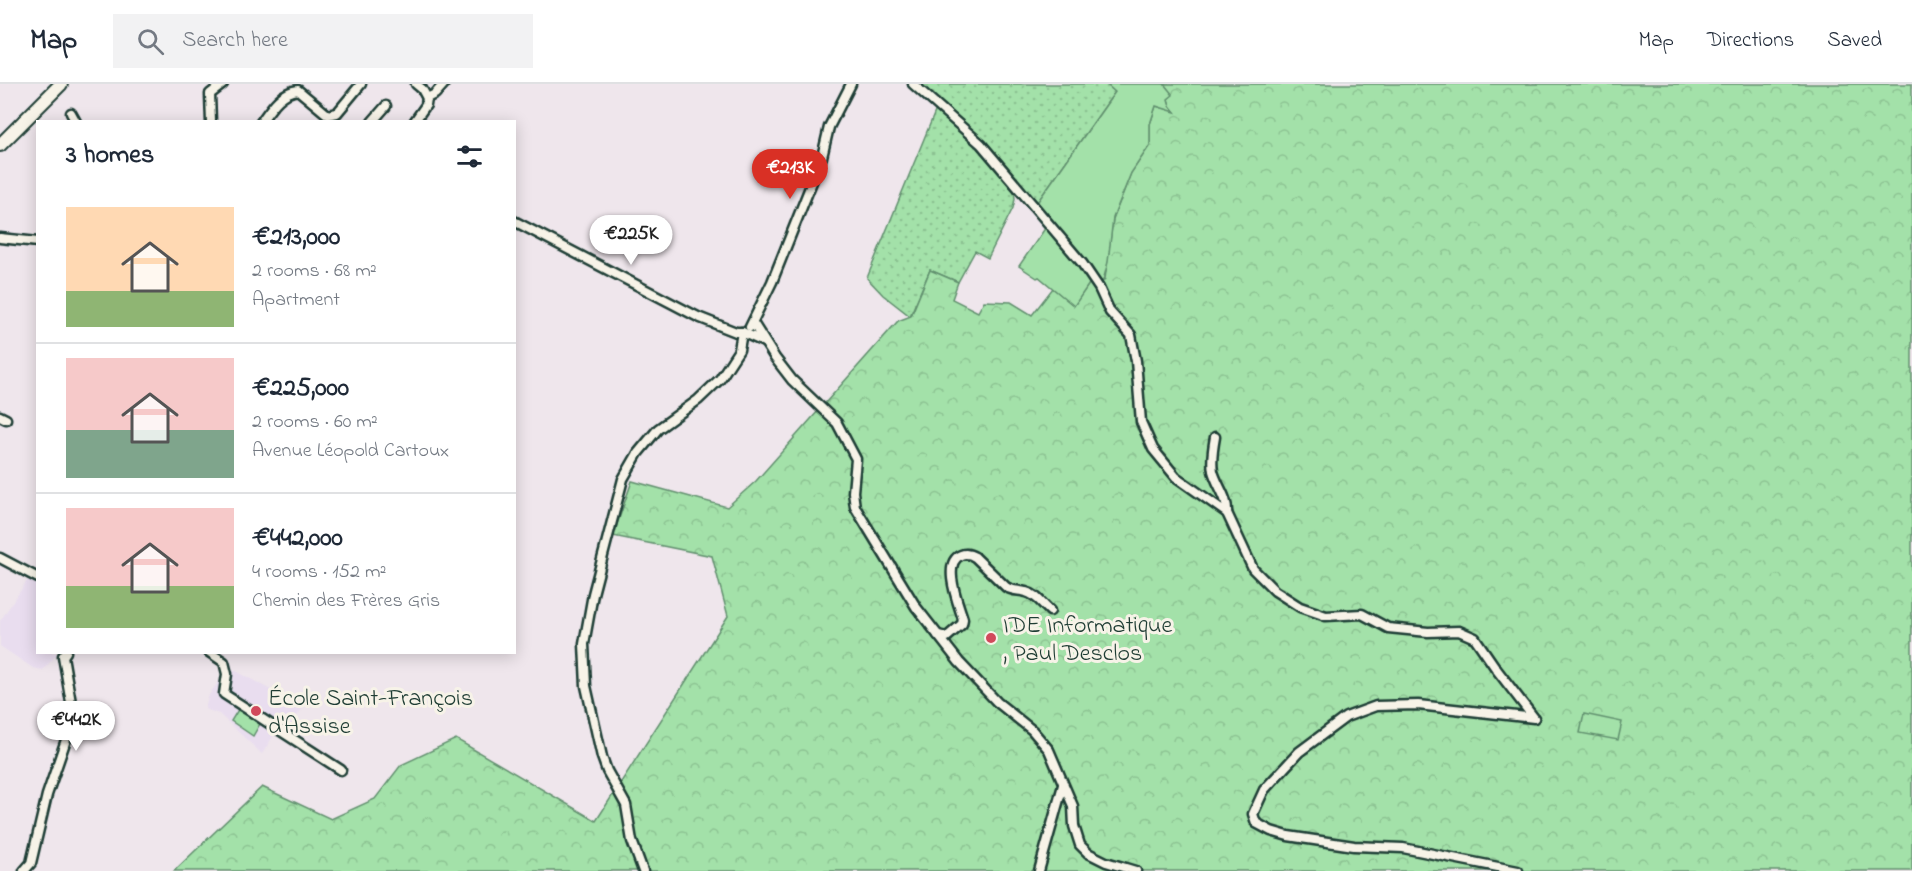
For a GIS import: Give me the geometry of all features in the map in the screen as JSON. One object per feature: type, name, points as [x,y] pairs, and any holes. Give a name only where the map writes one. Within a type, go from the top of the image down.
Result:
[{"type":"main road","points":[[0,145],[62,84]]},
{"type":"street","points":[[211,120],[210,94],[223,84]]},
{"type":"street","points":[[262,120],[272,106],[289,91],[298,90],[328,115],[337,113],[361,84]]},
{"type":"street","points":[[415,120],[426,105],[427,98],[416,84]]},
{"type":"street","points":[[427,98],[435,94],[444,84]]},
{"type":"street","points":[[643,871],[632,841],[626,805],[602,757],[586,686],[584,644],[593,594],[622,480],[638,453],[658,429],[698,400],[720,379],[739,350],[742,332],[753,323],[772,282],[822,157],[829,127],[851,84]]},
{"type":"street","points":[[913,84],[981,144],[1082,264],[1099,288],[1110,312],[1131,335],[1136,361],[1141,422],[1153,449],[1176,477],[1227,513]]},
{"type":"street","points":[[374,120],[386,106]]},
{"type":"street","points":[[71,113],[75,120]]},
{"type":"street","points":[[516,222],[698,317],[766,343]]},
{"type":"street","points":[[0,238],[36,242]]},
{"type":"street","points":[[753,323],[792,380],[837,423],[856,459],[853,492],[855,507],[916,607],[959,662],[997,702],[1032,730],[1049,750],[1073,806],[1074,826],[1080,845],[1088,853],[1106,862],[1136,871]]},
{"type":"street","points":[[1215,437],[1212,450],[1213,471],[1224,495],[1227,513],[1253,569],[1275,591],[1300,607],[1326,616],[1362,614],[1388,628],[1428,632],[1459,631],[1475,638],[1534,718],[1418,705],[1376,706],[1346,717],[1299,752],[1264,790],[1253,814],[1256,823],[1288,836],[1354,846],[1403,848],[1518,871]]},
{"type":"street","points":[[938,635],[947,637],[962,624],[963,619],[951,570],[957,556],[963,554],[975,557],[1010,590],[1025,591],[1031,594],[1050,611]]},
{"type":"street","points":[[0,558],[36,577]]},
{"type":"street","points":[[24,871],[31,862],[47,795],[73,714],[64,654]]},
{"type":"street","points":[[212,654],[224,662],[227,674],[224,694],[341,770]]},
{"type":"street","points":[[1039,871],[1063,785]]},
{"type":"shaded area","points":[[29,578],[36,582],[36,654],[57,654],[43,670],[33,668],[0,646],[0,621]]},
{"type":"shaded area","name":"École Saint-François d'Assise","points":[[229,667],[303,708],[283,734],[277,730],[262,754],[219,714],[205,709],[209,695]]},
{"type":"green space","points":[[918,84],[1106,84],[1115,92],[1036,204],[965,125]]},
{"type":"green space","points":[[1106,84],[1164,84],[1173,95],[1168,99],[1175,112],[1156,106],[1150,124],[1150,145],[1131,173],[1113,218],[1108,262],[1103,281],[1099,281],[1036,204],[1115,92]]},
{"type":"green space","points":[[1164,84],[1912,84],[1912,871],[174,871],[262,787],[331,819],[375,799],[401,765],[456,739],[596,821],[728,616],[712,556],[613,536],[632,481],[727,507],[756,481],[898,321],[911,316],[930,270],[958,282],[952,299],[978,312],[984,301],[1011,302],[1032,315],[1053,288],[1074,305],[1091,281],[1105,279],[1113,219],[1131,173],[1150,145],[1150,124],[1156,106],[1174,111],[1168,99],[1172,95]]},
{"type":"green space","points":[[937,107],[980,147],[1014,190],[1015,199],[1013,208],[988,258],[975,251],[958,282],[930,270],[910,316],[883,295],[867,278]]},
{"type":"green space","points":[[1046,227],[1091,281],[1074,306],[1039,277],[1037,278],[1019,266]]},
{"type":"green space","points":[[239,708],[261,722],[253,736],[231,721]]},
{"type":"green space","points":[[1584,714],[1622,722],[1618,740],[1580,733]]},
{"type":"place","name":"IDE Informatique , Paul Desclos","points":[[991,638]]},
{"type":"place","name":"École Saint-François d'Assise","points":[[256,711]]}]
